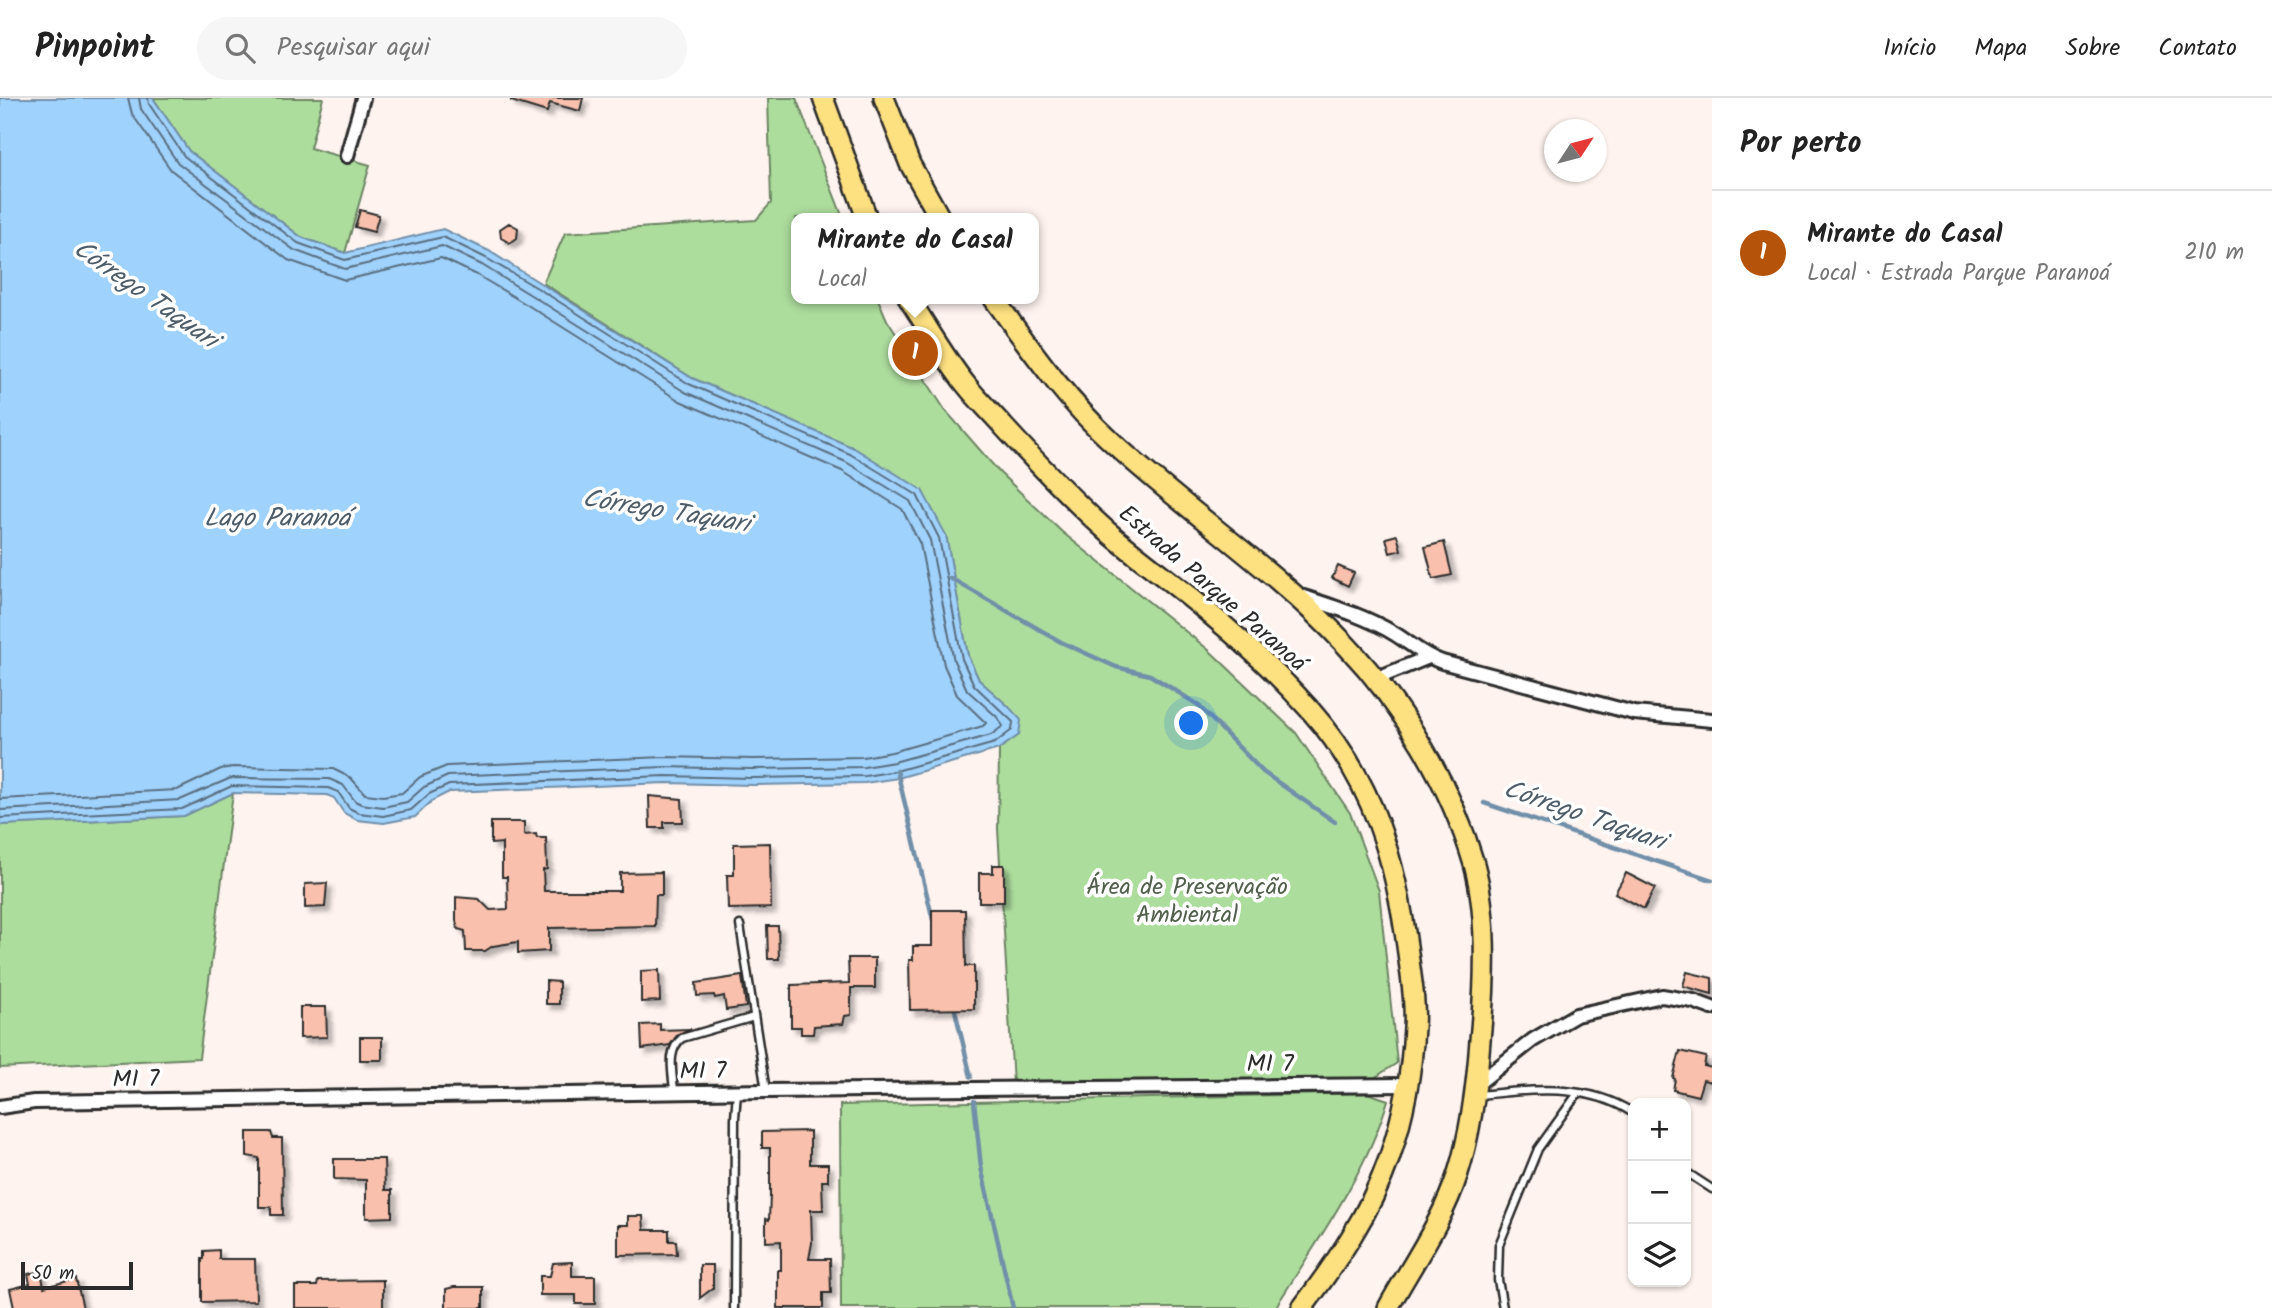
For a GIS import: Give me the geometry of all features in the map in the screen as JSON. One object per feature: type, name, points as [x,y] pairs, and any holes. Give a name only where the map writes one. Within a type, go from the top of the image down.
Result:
[{"type":"main road","points":[[823,98],[865,213]]},
{"type":"main road","points":[[884,98],[910,164],[937,213]]},
{"type":"main road","name":"Estrada Parque Paranoá","points":[[912,304],[967,386],[1052,479],[1110,533],[1211,615],[1276,674],[1313,713],[1364,788],[1380,826],[1393,864],[1413,996],[1414,1026],[1407,1085],[1389,1158],[1378,1185],[1330,1270],[1303,1308]]},
{"type":"main road","name":"Estrada Parque Paranoá","points":[[998,304],[1054,381],[1109,440],[1291,592],[1345,644],[1401,713],[1446,789],[1474,865],[1480,903],[1484,1002],[1475,1090],[1458,1172],[1428,1238],[1388,1308]]},
{"type":"street","points":[[347,156],[363,98]]},
{"type":"street","points":[[1291,592],[1363,617],[1429,657],[1634,713],[1712,720]]},
{"type":"street","points":[[1376,679],[1429,657]]},
{"type":"street","points":[[1475,1090],[1533,1040],[1576,1015],[1662,996],[1712,1008]]},
{"type":"street","name":"MI 7","points":[[0,1107],[34,1102],[1407,1085]]},
{"type":"lane","points":[[740,925],[766,1091]]},
{"type":"lane","points":[[674,1093],[671,1055],[674,1044],[682,1038],[754,1017]]},
{"type":"lane","points":[[1475,1090],[1565,1091],[1615,1101],[1628,1110]]},
{"type":"lane","points":[[734,1308],[737,1092]]},
{"type":"lane","points":[[1503,1308],[1498,1280],[1499,1245],[1538,1149],[1578,1093]]},
{"type":"lane","points":[[1691,1175],[1712,1189]]},
{"type":"green space","points":[[153,98],[323,98],[310,148],[370,165],[345,253],[301,237],[189,151]]},
{"type":"green space","name":"Área de Preservação Ambiental","points":[[768,98],[796,98],[841,213],[791,213],[791,304],[880,304],[887,320],[945,410],[1000,473],[1062,532],[1210,651],[1296,733],[1350,813],[1379,891],[1397,1063],[1363,1085],[1013,1084],[998,829],[999,749],[1019,735],[1008,706],[979,680],[968,656],[946,535],[854,448],[692,378],[543,283],[565,233],[756,220],[771,203]]},
{"type":"green space","points":[[233,793],[199,1058],[0,1068],[0,825],[184,816]]},
{"type":"green space","points":[[1367,1093],[1388,1100],[1379,1128],[1339,1207],[1275,1308],[841,1308],[840,1105]]},
{"type":"water","name":"Lago Paranoá","points":[[0,98],[153,98],[189,151],[301,237],[345,253],[443,229],[489,251],[692,378],[854,448],[922,490],[946,535],[968,656],[979,680],[1021,720],[1019,735],[999,749],[898,778],[865,783],[666,783],[449,792],[433,800],[415,817],[384,823],[357,820],[344,813],[334,798],[327,795],[233,793],[184,816],[0,825]]},
{"type":"building","points":[[511,98],[583,98],[580,111],[550,103],[547,112],[511,101]]},
{"type":"building","points":[[360,210],[379,215],[374,232],[355,227]]},
{"type":"building","points":[[509,223],[518,228],[517,238],[510,243],[501,238],[500,229]]},
{"type":"building","points":[[1397,535],[1401,550],[1390,553],[1386,538]]},
{"type":"building","points":[[1444,542],[1452,575],[1433,579],[1425,547]]},
{"type":"building","points":[[1338,566],[1354,573],[1348,586],[1332,578]]},
{"type":"building","points":[[649,796],[682,799],[683,822],[664,822],[664,828],[650,828]]},
{"type":"building","points":[[491,822],[524,822],[524,835],[536,834],[537,838],[546,838],[547,869],[543,870],[544,891],[620,891],[620,873],[662,872],[662,895],[656,895],[655,926],[549,928],[549,951],[518,953],[518,942],[493,946],[485,951],[466,951],[465,931],[458,929],[456,921],[456,897],[479,899],[490,910],[508,909],[507,877],[502,877],[502,843],[491,844]]},
{"type":"building","points":[[770,843],[771,908],[728,909],[727,875],[734,875],[734,844]]},
{"type":"building","points":[[993,865],[1004,865],[1004,902],[979,902],[979,873],[993,873]]},
{"type":"building","points":[[1626,873],[1655,888],[1644,909],[1615,893]]},
{"type":"building","points":[[327,883],[325,907],[305,908],[305,884]]},
{"type":"building","points":[[932,910],[965,910],[966,966],[974,966],[974,1009],[910,1010],[909,960],[913,960],[913,946],[932,946]]},
{"type":"building","points":[[767,926],[778,926],[779,959],[768,959]]},
{"type":"building","points":[[848,958],[875,958],[875,988],[851,988],[851,1015],[845,1016],[843,1024],[814,1026],[813,1034],[801,1034],[801,1027],[791,1027],[791,985],[849,983]]},
{"type":"building","points":[[659,970],[660,1001],[641,1002],[641,971]]},
{"type":"building","points":[[1687,972],[1712,978],[1712,994],[1683,986]]},
{"type":"building","points":[[742,976],[746,1007],[726,1010],[724,996],[697,996],[696,983]]},
{"type":"building","points":[[546,981],[559,982],[559,1004],[546,1004]]},
{"type":"building","points":[[300,1007],[326,1007],[327,1037],[300,1038]]},
{"type":"building","points":[[660,1024],[660,1030],[691,1029],[678,1034],[670,1045],[642,1049],[641,1025]]},
{"type":"building","points":[[360,1037],[382,1037],[382,1060],[360,1060]]},
{"type":"building","points":[[1680,1051],[1706,1057],[1704,1066],[1712,1068],[1712,1082],[1703,1080],[1698,1096],[1673,1090],[1673,1078]]},
{"type":"building","points":[[810,1131],[810,1164],[828,1164],[828,1181],[822,1181],[823,1210],[811,1210],[812,1243],[809,1259],[830,1259],[831,1293],[823,1293],[823,1308],[778,1308],[781,1241],[766,1242],[770,1148],[762,1148],[762,1132]]},
{"type":"building","points":[[247,1132],[271,1132],[273,1138],[282,1138],[283,1215],[271,1215],[271,1207],[259,1207],[259,1158],[247,1156]]},
{"type":"building","points":[[334,1159],[384,1159],[385,1190],[392,1190],[392,1217],[366,1218],[366,1180],[334,1179]]},
{"type":"building","points":[[628,1216],[643,1216],[644,1230],[669,1230],[669,1241],[676,1241],[677,1254],[618,1255],[618,1225],[628,1225]]},
{"type":"building","points":[[219,1250],[219,1259],[255,1259],[256,1301],[202,1302],[204,1251]]},
{"type":"building","points":[[572,1262],[572,1276],[595,1276],[595,1304],[576,1304],[576,1295],[540,1295],[540,1276],[550,1276],[553,1263]]},
{"type":"building","points":[[700,1265],[713,1265],[713,1288],[700,1298]]},
{"type":"building","points":[[41,1271],[44,1287],[76,1279],[83,1308],[14,1308],[10,1289],[30,1284],[28,1274]]},
{"type":"building","points":[[383,1280],[383,1308],[295,1308],[295,1286],[317,1286],[318,1281]]},
{"type":"building","points":[[483,1287],[483,1308],[446,1308],[446,1289]]},
{"type":"waterway","name":"Córrego Taquari","points":[[950,578],[1061,642],[1116,667],[1150,675],[1197,704],[1263,772],[1335,822]]},
{"type":"waterway","points":[[897,771],[933,920]]},
{"type":"waterway","name":"Córrego Taquari","points":[[1484,803],[1712,880]]},
{"type":"waterway","points":[[954,1006],[971,1077]]},
{"type":"waterway","points":[[974,1101],[981,1167],[1013,1308]]},
{"type":"place","name":"Mirante do Casal","points":[[915,353]]}]
